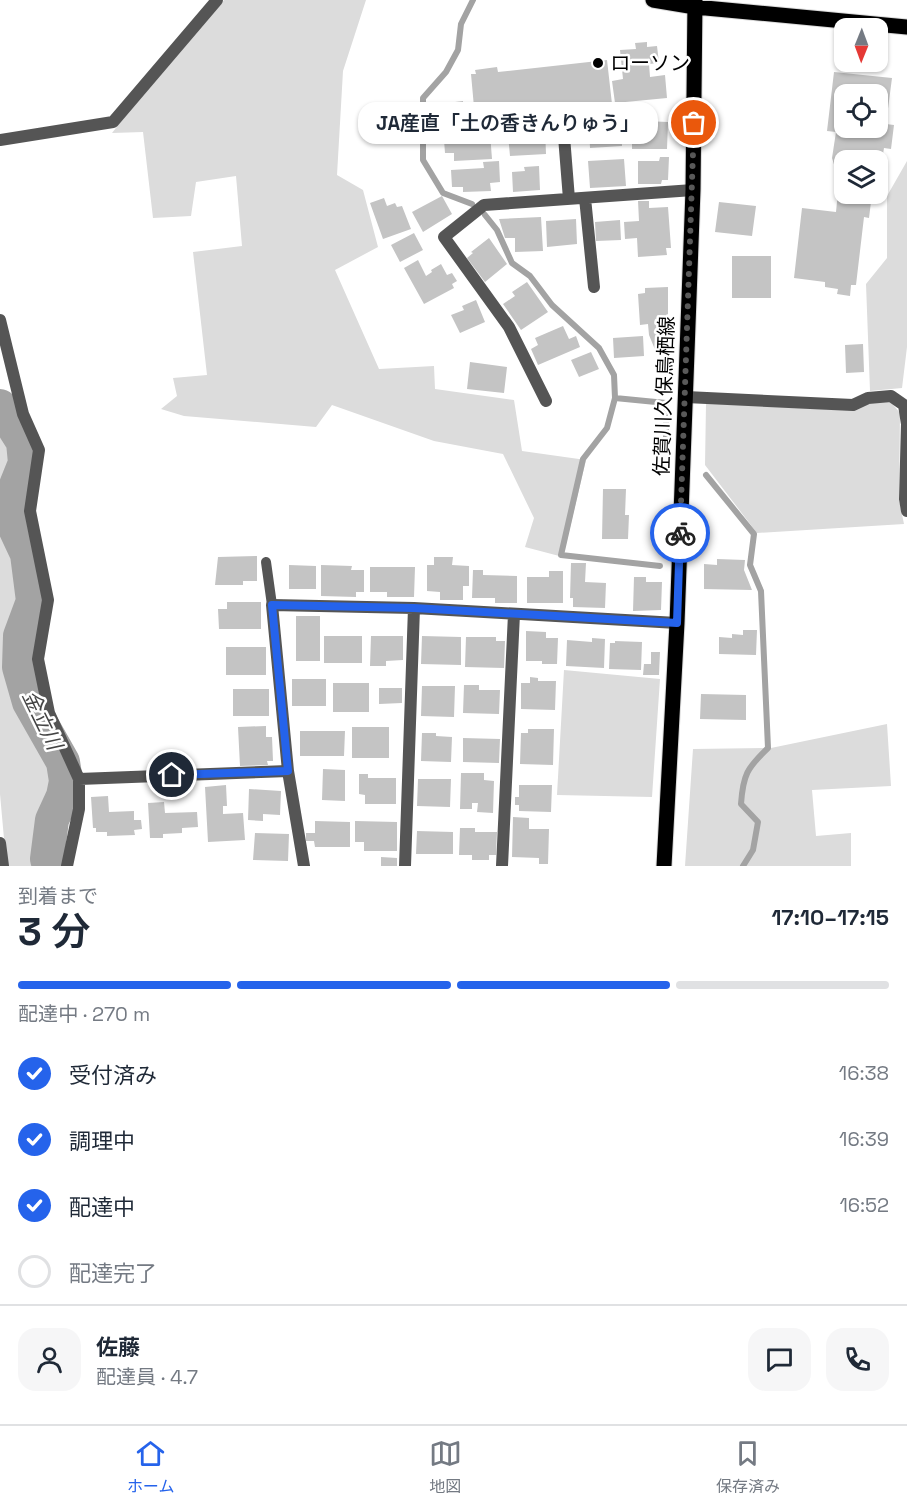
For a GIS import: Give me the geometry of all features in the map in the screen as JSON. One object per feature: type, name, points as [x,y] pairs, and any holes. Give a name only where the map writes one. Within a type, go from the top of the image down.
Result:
[{"type":"main road","points":[[654,0],[907,27]]},
{"type":"main road","name":"佐賀川久保鳥栖線","points":[[664,866],[686,397],[693,190],[695,3]]},
{"type":"street","points":[[0,140],[112,122],[218,0]]},
{"type":"street","points":[[563,124],[569,199]]},
{"type":"street","points":[[546,401],[508,327],[444,237],[484,205],[693,190]]},
{"type":"street","points":[[585,198],[594,287]]},
{"type":"street","points":[[0,320],[23,414],[39,450],[30,511],[48,600],[38,658],[49,713],[80,779],[79,808],[67,866]]},
{"type":"street","points":[[686,397],[853,405],[868,398],[891,396],[904,405],[907,424],[905,499],[907,511]]},
{"type":"street","points":[[304,866],[288,771],[272,605],[414,608],[677,623]]},
{"type":"street","points":[[405,866],[414,608]]},
{"type":"street","points":[[502,866],[514,614]]},
{"type":"street","points":[[80,779],[288,771]]},
{"type":"street","points":[[0,843],[3,866]]},
{"type":"lane","points":[[266,562],[272,605]]},
{"type":"shaded area","points":[[224,0],[366,0],[343,71],[337,175],[363,190],[378,247],[335,270],[379,369],[434,366],[435,389],[514,400],[522,451],[586,460],[563,557],[525,547],[534,518],[503,454],[434,441],[332,405],[316,427],[184,416],[161,409],[177,396],[173,378],[207,375],[193,252],[242,246],[236,176],[196,182],[191,216],[153,218],[143,132],[112,133],[143,93]]},
{"type":"shaded area","points":[[907,161],[907,347],[902,388],[870,391],[866,284],[887,258],[888,194]]},
{"type":"shaded area","points":[[890,401],[900,413],[899,500],[904,524],[757,533],[705,465],[706,404]]},
{"type":"shaded area","points":[[0,427],[18,456],[0,513]]},
{"type":"shaded area","points":[[0,513],[19,559],[24,599],[12,631],[14,685],[57,781],[39,848],[42,866],[8,866],[6,861],[0,794]]},
{"type":"shaded area","points":[[564,670],[660,679],[652,797],[557,795]]},
{"type":"shaded area","points":[[887,724],[891,786],[812,790],[816,836],[851,833],[851,866],[685,866],[693,749],[771,748]]},
{"type":"building","points":[[647,42],[647,47],[657,46],[659,63],[649,64],[650,77],[665,75],[667,98],[615,103],[612,81],[623,79],[620,50],[636,49],[635,43]]},
{"type":"building","points":[[607,60],[612,104],[475,118],[471,74],[476,74],[475,70],[497,67],[498,72]]},
{"type":"building","points":[[834,72],[892,78],[888,109],[888,84],[834,84],[834,132],[827,131]]},
{"type":"building","points":[[463,101],[464,118],[433,121],[431,105]]},
{"type":"building","points":[[632,118],[668,122],[667,149],[632,149]]},
{"type":"building","points":[[621,124],[622,146],[590,148],[589,127]]},
{"type":"building","points":[[888,124],[894,125],[891,149],[834,150],[834,165],[832,158],[835,138],[888,138]]},
{"type":"building","points":[[545,128],[546,154],[510,156],[508,135],[528,133],[527,129]]},
{"type":"building","points":[[490,133],[492,159],[454,161],[454,153],[445,153],[444,140],[455,139],[455,136]]},
{"type":"building","points":[[660,157],[669,157],[668,180],[662,180],[661,184],[638,184],[638,161],[659,161]]},
{"type":"building","points":[[624,159],[626,186],[590,188],[588,161]]},
{"type":"building","points":[[499,161],[500,182],[490,183],[491,191],[463,192],[463,187],[452,187],[451,170],[484,168],[483,162]]},
{"type":"building","points":[[539,166],[540,190],[513,192],[512,172],[525,171],[524,167]]},
{"type":"building","points":[[442,196],[452,214],[423,232],[412,212]]},
{"type":"building","points":[[384,198],[387,206],[395,203],[397,207],[402,206],[411,229],[383,239],[370,203]]},
{"type":"building","points":[[638,201],[649,201],[649,208],[668,207],[671,248],[666,248],[667,255],[638,257],[637,238],[625,239],[624,222],[639,221]]},
{"type":"building","points":[[719,202],[756,206],[752,236],[715,232]]},
{"type":"building","points":[[837,204],[871,204],[869,218],[864,217],[856,285],[851,285],[850,296],[837,294],[838,289],[825,287],[825,282],[794,278],[802,208],[836,212]]},
{"type":"building","points":[[541,217],[543,251],[515,252],[515,238],[505,238],[499,219]]},
{"type":"building","points":[[576,219],[577,244],[547,247],[546,221]]},
{"type":"building","points":[[620,220],[621,240],[596,241],[595,222]]},
{"type":"building","points":[[414,233],[423,250],[400,262],[391,245]]},
{"type":"building","points":[[489,238],[507,264],[485,282],[467,258]]},
{"type":"building","points":[[732,256],[771,256],[771,298],[732,298]]},
{"type":"building","points":[[418,260],[426,276],[441,264],[447,275],[452,273],[457,281],[452,284],[454,288],[424,304],[404,268]]},
{"type":"building","points":[[527,282],[548,312],[521,330],[503,304],[515,296],[512,292]]},
{"type":"building","points":[[668,287],[668,351],[656,352],[649,335],[648,324],[640,325],[638,294],[645,293],[645,288]]},
{"type":"building","points":[[476,300],[485,322],[460,333],[451,315],[464,310],[462,306]]},
{"type":"building","points":[[563,326],[569,339],[576,336],[580,347],[538,365],[531,349],[538,345],[535,338]]},
{"type":"building","points":[[643,336],[644,356],[614,358],[613,338]]},
{"type":"building","points":[[863,344],[864,372],[846,373],[845,345]]},
{"type":"building","points":[[591,352],[599,369],[579,377],[571,360]]},
{"type":"building","points":[[470,362],[507,367],[504,393],[467,389]]},
{"type":"building","points":[[603,489],[626,489],[625,515],[629,515],[628,539],[602,539]]},
{"type":"building","points":[[257,556],[257,581],[243,581],[243,585],[215,585],[218,557]]},
{"type":"building","points":[[434,557],[453,557],[452,565],[469,566],[469,586],[463,586],[463,600],[440,600],[440,592],[427,591],[427,565],[434,565]]},
{"type":"building","points":[[717,559],[745,560],[744,570],[752,590],[704,589],[704,564],[717,565]]},
{"type":"building","points":[[571,563],[586,563],[585,582],[606,583],[605,608],[573,607],[573,598],[570,598]]},
{"type":"building","points":[[289,565],[316,566],[316,589],[289,589]]},
{"type":"building","points":[[321,565],[352,566],[351,570],[364,570],[364,592],[356,592],[356,597],[321,596]]},
{"type":"building","points":[[370,567],[415,567],[414,597],[387,597],[387,592],[370,592]]},
{"type":"building","points":[[473,570],[483,570],[483,575],[517,576],[517,603],[495,603],[495,598],[472,598]]},
{"type":"building","points":[[549,571],[563,571],[563,603],[527,603],[527,577],[549,577]]},
{"type":"building","points":[[634,577],[646,577],[646,582],[662,582],[661,610],[633,611]]},
{"type":"building","points":[[227,602],[261,602],[261,629],[219,629],[218,609],[227,609]]},
{"type":"building","points":[[296,616],[320,616],[320,661],[296,661]]},
{"type":"building","points":[[743,630],[757,630],[756,655],[719,654],[719,637],[732,638],[732,634],[743,635]]},
{"type":"building","points":[[526,631],[546,632],[546,638],[558,638],[557,664],[526,661]]},
{"type":"building","points":[[324,636],[362,636],[362,663],[324,663]]},
{"type":"building","points":[[371,636],[403,636],[403,660],[386,661],[386,666],[370,666]]},
{"type":"building","points":[[422,636],[461,637],[461,665],[421,664]]},
{"type":"building","points":[[466,637],[496,637],[496,641],[505,641],[504,668],[465,667]]},
{"type":"building","points":[[592,638],[605,639],[604,668],[566,666],[567,640],[592,642]]},
{"type":"building","points":[[615,641],[642,642],[641,670],[609,669],[610,643],[615,643]]},
{"type":"building","points":[[226,647],[266,647],[266,675],[226,675]]},
{"type":"building","points":[[651,652],[660,652],[659,675],[643,675],[644,664],[651,664]]},
{"type":"building","points":[[530,677],[538,678],[538,681],[556,681],[555,710],[521,709],[521,683],[530,683]]},
{"type":"building","points":[[292,679],[326,679],[326,706],[292,706]]},
{"type":"building","points":[[333,683],[369,683],[369,712],[333,712]]},
{"type":"building","points":[[464,685],[479,685],[479,690],[500,690],[499,714],[463,713]]},
{"type":"building","points":[[422,686],[455,686],[454,717],[421,716]]},
{"type":"building","points":[[379,688],[402,688],[402,703],[379,704]]},
{"type":"building","points":[[233,689],[269,689],[269,716],[233,716]]},
{"type":"building","points":[[701,694],[746,695],[746,720],[700,719]]},
{"type":"building","points":[[266,726],[266,737],[272,737],[273,761],[267,761],[268,765],[240,766],[238,727]]},
{"type":"building","points":[[352,727],[389,727],[389,758],[352,758]]},
{"type":"building","points":[[528,729],[554,729],[553,765],[520,764],[521,733],[528,733]]},
{"type":"building","points":[[300,731],[345,731],[344,756],[300,756]]},
{"type":"building","points":[[422,733],[436,733],[436,736],[452,737],[451,762],[421,761]]},
{"type":"building","points":[[463,738],[500,739],[499,763],[463,762]]},
{"type":"building","points":[[323,769],[345,770],[345,801],[322,800]]},
{"type":"building","points":[[461,773],[484,773],[484,780],[494,781],[493,813],[477,812],[478,803],[472,803],[472,809],[460,809]]},
{"type":"building","points":[[359,774],[368,774],[368,778],[396,778],[396,804],[365,804],[365,795],[359,794]]},
{"type":"building","points":[[418,779],[451,779],[450,807],[417,806]]},
{"type":"building","points":[[226,785],[227,806],[223,806],[223,814],[243,813],[245,840],[208,842],[205,787]]},
{"type":"building","points":[[519,785],[552,785],[551,812],[519,811],[519,805],[515,805],[515,797],[519,797]]},
{"type":"building","points":[[249,789],[281,791],[280,815],[263,814],[263,821],[248,820]]},
{"type":"building","points":[[108,796],[109,812],[134,811],[134,820],[141,820],[142,829],[134,830],[135,835],[107,836],[107,832],[96,832],[96,828],[93,828],[91,797]]},
{"type":"building","points":[[164,802],[165,813],[197,812],[198,827],[182,828],[182,833],[163,834],[163,838],[150,838],[148,803]]},
{"type":"building","points":[[513,817],[529,818],[529,829],[549,829],[548,864],[539,864],[539,858],[512,857]]},
{"type":"building","points":[[315,821],[350,822],[350,847],[315,847],[314,841],[306,841],[306,833],[315,833]]},
{"type":"building","points":[[355,821],[397,822],[397,851],[364,851],[364,842],[355,842]]},
{"type":"building","points":[[460,828],[475,828],[475,832],[497,832],[496,855],[489,855],[489,860],[472,860],[472,855],[459,855]]},
{"type":"building","points":[[417,831],[453,832],[453,854],[416,854]]},
{"type":"building","points":[[255,833],[289,834],[288,861],[253,860]]},
{"type":"building","points":[[381,857],[397,858],[397,866],[381,866]]},
{"type":"waterway","points":[[472,204],[443,193],[423,160],[423,98],[446,72],[458,50],[461,24],[473,0]]},
{"type":"waterway","points":[[485,215],[497,230],[512,263],[530,276],[552,305],[599,348],[614,375],[615,398],[607,428],[583,459],[561,555],[660,566]]},
{"type":"waterway","points":[[615,398],[666,403],[666,448]]},
{"type":"waterway","name":"金立川","points":[[0,406],[23,442],[25,463],[10,500],[12,522],[27,554],[33,601],[20,636],[19,667],[29,702],[63,762],[66,781],[63,796],[52,820],[47,859],[49,866]]},
{"type":"waterway","points":[[706,475],[754,534],[750,565],[761,591],[768,748],[747,773],[743,786],[741,804],[758,822],[753,850],[743,866]]},
{"type":"way so far","points":[[680,533],[694,123]]},
{"type":"place","name":"ローソン","points":[[598,63]]},
{"type":"place","name":"JA産直「土の香きんりゅう」","points":[[694,123]]},
{"type":"route","points":[[172,775],[288,771],[272,605],[414,608],[677,623],[680,533]]}]
